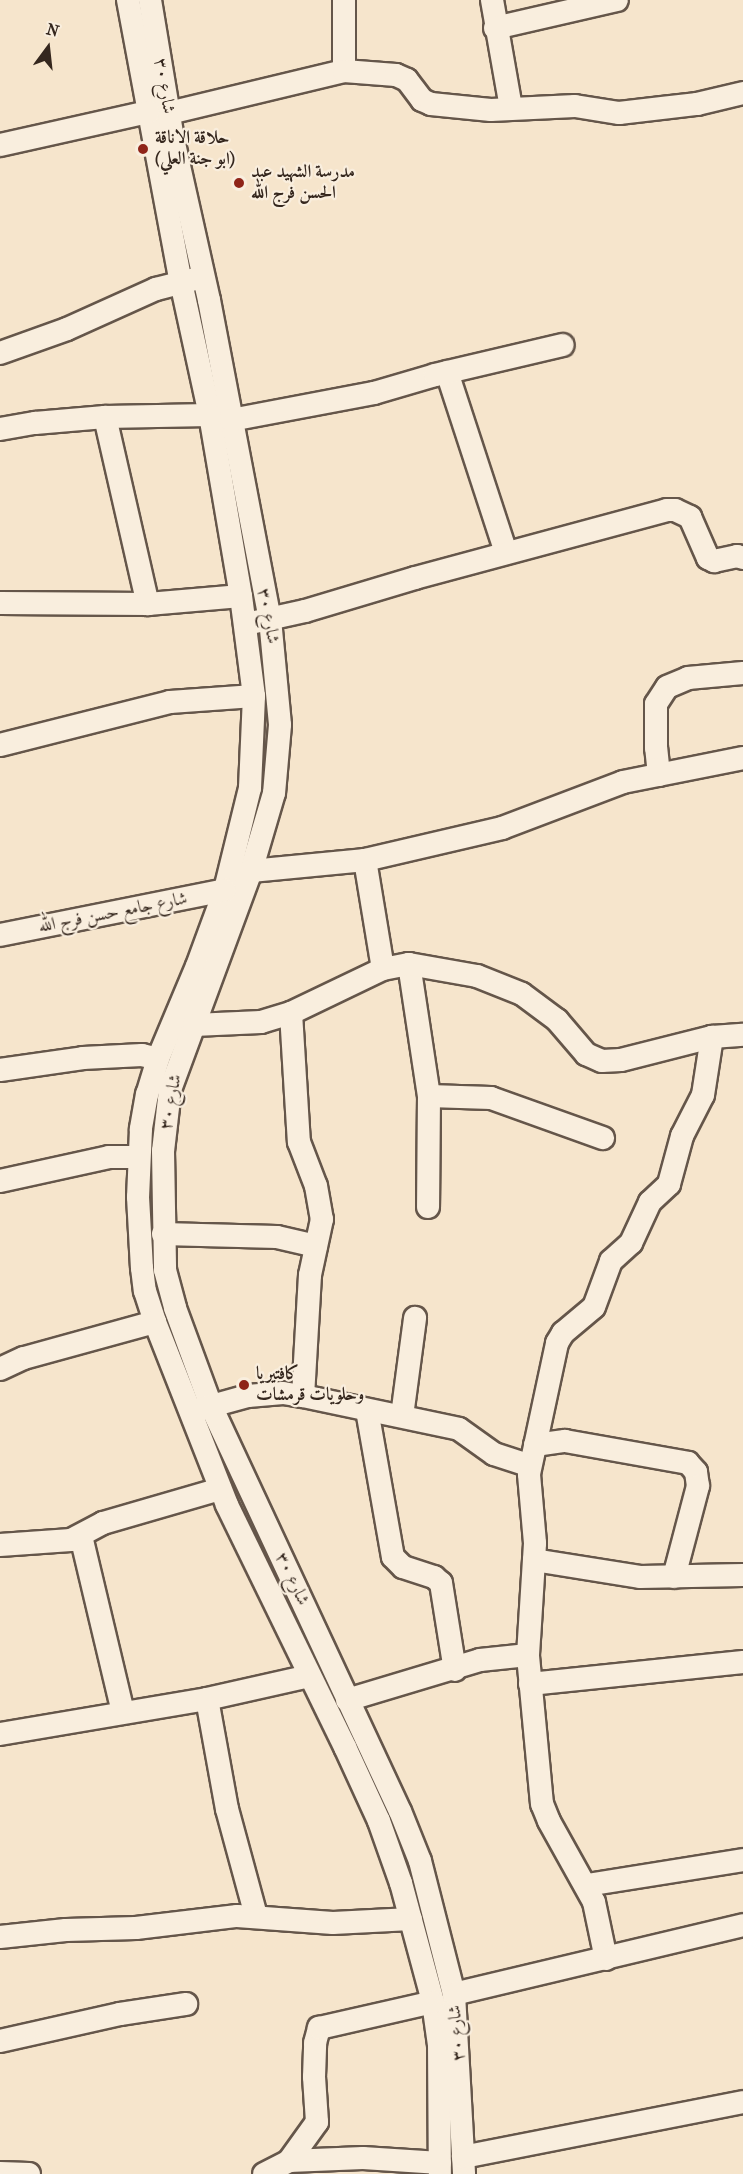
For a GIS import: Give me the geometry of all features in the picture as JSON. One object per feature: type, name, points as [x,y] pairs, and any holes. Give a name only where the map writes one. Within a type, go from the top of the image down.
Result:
[{"type":"street","name":"شارع ٣٠","points":[[128,0],[203,278],[254,696],[250,788],[225,890],[197,966],[158,1059],[147,1094],[139,1157],[138,1197],[142,1268],[155,1322],[347,1700],[400,1811],[420,1861],[444,1998],[464,2165]]},
{"type":"street","name":"شارع ٣٠","points":[[150,0],[158,113],[181,282],[220,417],[270,619],[280,725],[279,760],[274,793],[251,871],[170,1090],[163,1151],[165,1270],[220,1489],[379,1821],[411,1919],[444,1998],[439,2045],[440,2169]]},
{"type":"street","points":[[344,0],[344,71]]},
{"type":"street","points":[[492,0],[495,28],[512,108]]},
{"type":"street","points":[[495,28],[617,0]]},
{"type":"street","points":[[0,145],[158,113],[344,71],[396,75],[406,80],[422,100],[431,104],[491,110],[575,106],[619,113],[697,104],[743,93]]},
{"type":"street","points":[[0,353],[67,329],[156,289],[203,278]]},
{"type":"street","points":[[0,429],[35,423],[105,417],[220,417],[374,393],[447,372],[563,345]]},
{"type":"street","points":[[447,372],[506,553]]},
{"type":"street","points":[[105,417],[148,604]]},
{"type":"street","points":[[245,624],[667,510],[675,510],[690,517],[695,523],[708,558],[714,561],[737,556],[743,558]]},
{"type":"street","points":[[0,603],[148,604],[241,596]]},
{"type":"street","points":[[659,775],[656,748],[656,704],[667,687],[688,678],[743,673]]},
{"type":"street","points":[[0,745],[170,702],[254,696]]},
{"type":"street","points":[[251,871],[365,860],[502,828],[624,782],[743,758]]},
{"type":"street","points":[[365,860],[383,969]]},
{"type":"street","name":"شارع جامع حسن فرج الله","points":[[0,935],[225,890]]},
{"type":"street","points":[[409,964],[429,1096],[428,1207]]},
{"type":"street","points":[[194,1025],[248,1024],[291,1013],[383,969],[409,964],[477,976],[522,994],[556,1020],[586,1054],[602,1061],[621,1060],[712,1037],[743,1035]]},
{"type":"street","points":[[291,1013],[299,1142],[320,1199],[322,1219],[306,1314],[303,1396]]},
{"type":"street","points":[[606,1959],[594,1902],[587,1885],[549,1821],[542,1804],[528,1655],[534,1560],[533,1455],[557,1344],[563,1333],[594,1307],[611,1261],[631,1243],[650,1202],[669,1184],[681,1136],[703,1095],[712,1037]]},
{"type":"street","points":[[0,1070],[93,1057],[142,1055],[158,1059]]},
{"type":"street","points":[[429,1096],[491,1098],[603,1138]]},
{"type":"street","points":[[0,1181],[109,1157],[139,1157]]},
{"type":"street","points":[[163,1234],[277,1237],[316,1246]]},
{"type":"street","points":[[402,1416],[415,1318]]},
{"type":"street","points":[[0,1368],[24,1358],[155,1322]]},
{"type":"street","points":[[200,1409],[265,1393],[303,1396],[459,1429],[494,1454],[533,1455],[566,1441],[688,1463],[696,1472],[698,1486],[674,1577]]},
{"type":"street","points":[[367,1410],[393,1557],[402,1567],[434,1577],[441,1583],[455,1670]]},
{"type":"street","points":[[0,1545],[51,1543],[81,1536],[103,1523],[220,1489]]},
{"type":"street","points":[[81,1536],[123,1712]]},
{"type":"street","points":[[534,1560],[639,1577],[743,1575]]},
{"type":"street","points":[[347,1700],[455,1670],[480,1660],[528,1655]]},
{"type":"street","points":[[530,1684],[743,1662]]},
{"type":"street","points":[[0,1734],[207,1699],[309,1676]]},
{"type":"street","points":[[207,1699],[226,1809],[256,1916]]},
{"type":"street","points":[[379,1821],[400,1811]]},
{"type":"street","points":[[587,1885],[743,1860]]},
{"type":"street","points":[[0,1937],[256,1916],[333,1923],[411,1919]]},
{"type":"street","points":[[289,2161],[317,2122],[314,2077],[315,2043],[319,2028],[743,1925]]},
{"type":"street","points":[[0,2041],[120,2014],[186,2004]]},
{"type":"street","points":[[464,2165],[743,2102]]},
{"type":"street","points":[[264,2174],[289,2161],[363,2158],[440,2169]]},
{"type":"street","points":[[0,2173],[29,2174]]},
{"type":"place","name":"حلاقة الاناقة (ابو جنة العلي)","points":[[143,149]]},
{"type":"place","name":"مدرسة الشهيد عبد الحسن فرج الله","points":[[239,183]]},
{"type":"place","name":"كافتيريا وحلويات قرمشات","points":[[244,1385]]}]
